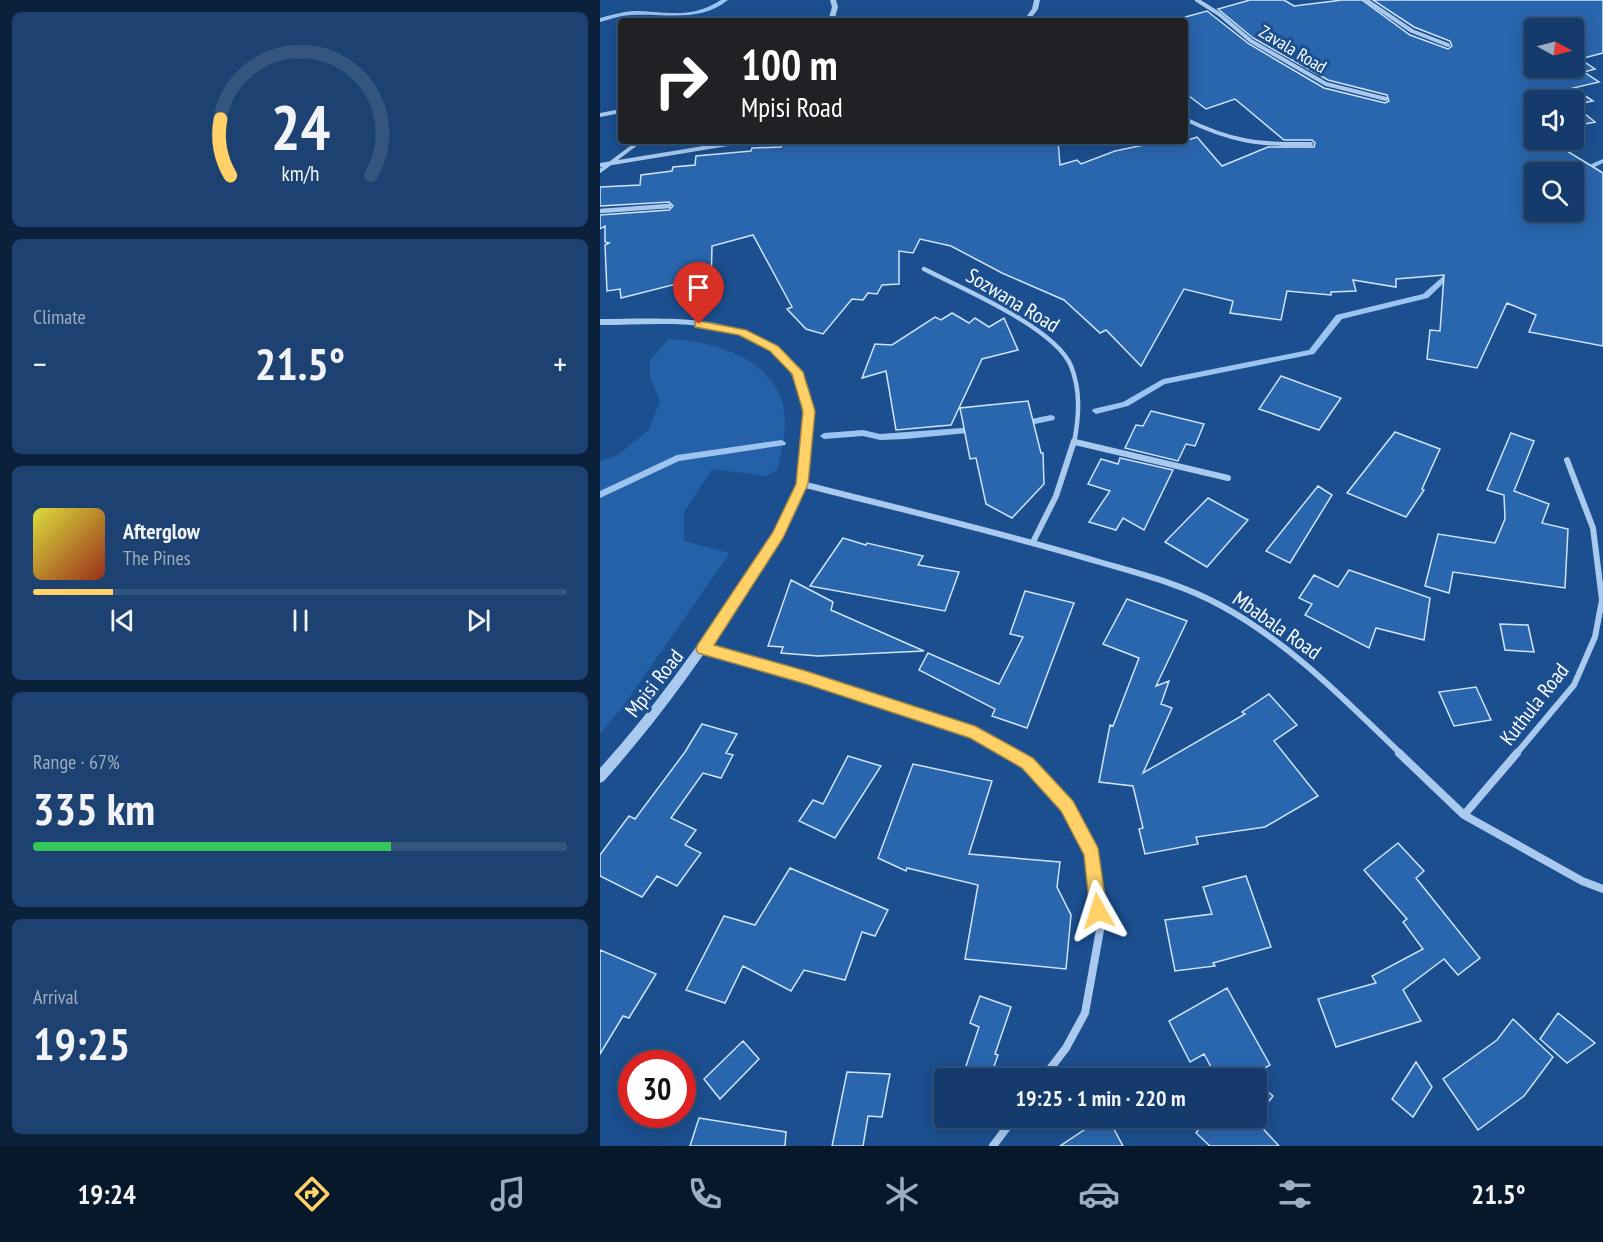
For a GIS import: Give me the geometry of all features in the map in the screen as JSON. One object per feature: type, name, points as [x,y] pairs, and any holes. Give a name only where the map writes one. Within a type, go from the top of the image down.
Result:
[{"type":"street","points":[[832,18],[835,7],[833,0]]},
{"type":"street","points":[[1028,18],[1035,9],[1037,0]]},
{"type":"street","name":"Zavala Road","points":[[1197,0],[1219,14],[1251,41],[1326,84],[1386,99]]},
{"type":"street","points":[[1366,0],[1396,22],[1448,45]]},
{"type":"street","points":[[600,115],[618,112]]},
{"type":"street","points":[[1188,120],[1231,138],[1289,145],[1311,144]]},
{"type":"street","points":[[600,171],[636,144]]},
{"type":"street","points":[[600,165],[728,144]]},
{"type":"street","points":[[600,210],[643,208],[655,210],[669,206]]},
{"type":"street","name":"Sozwana Road","points":[[924,268],[1019,319],[1055,343],[1075,370],[1079,406],[1075,442],[1052,507],[1033,542]]},
{"type":"street","name":"Mpisi Road","points":[[600,322],[699,324],[742,332],[774,348],[797,372],[809,411],[802,484],[779,534],[704,649],[628,746],[600,777]]},
{"type":"street","points":[[1075,442],[1228,478]]},
{"type":"street","name":"Kuthula Road","points":[[1464,815],[1574,685],[1595,637],[1602,600],[1601,578],[1593,528],[1567,460]]},
{"type":"street","name":"Mbabala Road","points":[[802,484],[1033,542],[1166,582],[1217,603],[1243,618],[1319,675],[1464,815],[1582,881],[1603,889]]},
{"type":"street","points":[[704,649],[817,681],[975,732],[1027,763],[1067,806],[1092,853],[1100,930],[1085,1013],[1066,1048],[1051,1068]]},
{"type":"street","points":[[993,1146],[1006,1128]]},
{"type":"shaded area","points":[[669,339],[708,345],[728,351],[746,359],[774,384],[782,402],[785,423],[778,469],[767,476],[712,469],[684,512],[684,541],[730,553],[621,709],[600,734],[600,461],[618,455],[649,430],[660,401],[650,377],[650,360]]},
{"type":"building","points":[[1250,0],[1284,0],[1294,6],[1362,0],[1410,35],[1448,49],[1452,46],[1450,41],[1414,27],[1373,0],[1603,0],[1603,53],[1584,58],[1584,18],[1524,18],[1524,78],[1584,78],[1584,72],[1599,82],[1573,88],[1576,90],[1524,90],[1524,150],[1565,150],[1603,173],[1603,346],[1529,332],[1536,315],[1507,303],[1477,368],[1427,359],[1430,330],[1440,331],[1444,275],[1396,279],[1396,287],[1353,280],[1356,291],[1331,292],[1331,295],[1287,291],[1281,320],[1230,313],[1233,301],[1184,289],[1141,366],[1106,330],[1100,333],[1064,300],[1002,273],[951,246],[920,239],[913,253],[899,251],[899,284],[882,285],[877,294],[868,293],[863,300],[852,299],[823,334],[806,329],[787,309],[792,307],[753,235],[712,246],[711,285],[682,295],[676,284],[621,298],[620,289],[607,291],[605,245],[609,243],[605,242],[605,226],[600,229],[600,215],[669,210],[673,206],[669,202],[600,206],[600,187],[640,185],[641,175],[672,171],[673,167],[695,165],[696,156],[751,151],[752,148],[781,147],[782,144],[1058,144],[1060,165],[1077,160],[1081,164],[1115,151],[1149,144],[1188,144],[1188,140],[1197,137],[1222,166],[1268,147],[1314,147],[1315,143],[1312,140],[1284,140],[1235,99],[1206,109],[1188,95],[1188,18],[1185,17],[1207,11],[1249,44],[1324,88],[1385,103],[1389,101],[1387,95],[1328,80],[1253,38],[1218,9]]},
{"type":"building","points":[[1584,62],[1595,69],[1584,72]]},
{"type":"building","points":[[1584,95],[1593,101],[1584,103]]},
{"type":"building","points":[[1584,113],[1595,122],[1584,124]]},
{"type":"building","points":[[952,313],[969,323],[975,318],[989,327],[1004,318],[1018,350],[982,359],[951,425],[896,430],[886,371],[862,378],[875,344],[892,345],[935,317],[941,320]]},
{"type":"building","points":[[1281,376],[1341,398],[1319,430],[1259,409]]},
{"type":"building","points":[[1028,401],[1041,453],[1043,453],[1044,484],[1012,518],[986,504],[976,458],[970,459],[960,408]]},
{"type":"building","points":[[1151,411],[1204,424],[1195,446],[1186,444],[1178,461],[1125,448],[1136,425],[1143,426]]},
{"type":"building","points":[[1395,432],[1440,449],[1422,489],[1424,490],[1406,517],[1347,493]]},
{"type":"building","points":[[1511,433],[1534,441],[1514,491],[1549,504],[1542,523],[1568,529],[1565,588],[1453,572],[1449,593],[1425,586],[1438,534],[1495,543],[1505,519],[1504,495],[1487,490]]},
{"type":"building","points":[[1120,458],[1173,470],[1144,530],[1123,518],[1116,530],[1089,522],[1110,491],[1088,484],[1101,459],[1118,464]]},
{"type":"building","points":[[1318,486],[1332,495],[1290,563],[1266,551]]},
{"type":"building","points":[[1208,498],[1248,520],[1207,567],[1165,542]]},
{"type":"building","points":[[843,538],[923,556],[918,565],[959,572],[945,611],[810,586]]},
{"type":"building","points":[[1349,570],[1430,598],[1424,640],[1376,628],[1369,648],[1305,615],[1312,604],[1299,598],[1314,575],[1338,587]]},
{"type":"building","points":[[791,580],[833,602],[831,610],[924,651],[818,656],[781,653],[783,647],[768,646]]},
{"type":"building","points":[[1025,591],[1074,603],[1027,728],[992,716],[995,709],[919,670],[928,653],[999,684],[1023,637],[1010,634]]},
{"type":"building","points":[[1127,599],[1187,621],[1156,686],[1169,681],[1161,704],[1172,708],[1143,773],[1245,714],[1242,712],[1269,694],[1297,725],[1274,741],[1318,796],[1265,827],[1196,837],[1198,844],[1145,854],[1139,829],[1143,828],[1133,786],[1099,782],[1110,725],[1113,726],[1139,658],[1103,644]]},
{"type":"building","points":[[1500,624],[1528,625],[1534,652],[1505,650]]},
{"type":"building","points":[[1476,687],[1491,720],[1454,726],[1439,692]]},
{"type":"building","points":[[702,724],[737,734],[726,753],[733,755],[721,778],[703,773],[671,818],[696,830],[685,845],[701,853],[677,886],[657,876],[642,897],[600,876],[600,855],[629,816],[635,819],[685,752]]},
{"type":"building","points":[[848,756],[881,766],[835,838],[799,821],[813,800],[823,804]]},
{"type":"building","points":[[913,764],[992,781],[969,854],[1060,862],[1057,887],[1071,915],[1066,969],[965,959],[978,885],[907,868],[906,871],[878,858]]},
{"type":"building","points":[[1398,843],[1424,871],[1416,878],[1480,958],[1458,975],[1444,959],[1403,990],[1421,1021],[1336,1047],[1318,999],[1376,983],[1372,976],[1423,949],[1403,922],[1407,919],[1364,870]]},
{"type":"building","points":[[790,868],[888,910],[875,936],[862,932],[845,980],[804,970],[791,991],[743,966],[725,1003],[686,990],[724,916],[755,925]]},
{"type":"building","points":[[1246,876],[1271,947],[1213,963],[1215,966],[1175,971],[1165,920],[1212,914],[1203,887]]},
{"type":"building","points":[[600,950],[656,974],[629,1018],[623,1016],[600,1054]]},
{"type":"building","points":[[1227,988],[1270,1065],[1265,1068],[1212,1068],[1204,1054],[1190,1062],[1169,1021]]},
{"type":"building","points":[[980,996],[1011,1007],[995,1054],[998,1055],[993,1068],[965,1068],[979,1027],[970,1023]]},
{"type":"building","points":[[1558,1013],[1595,1043],[1567,1063],[1540,1039]]},
{"type":"building","points":[[1513,1019],[1553,1057],[1524,1096],[1478,1130],[1443,1079],[1497,1040]]},
{"type":"building","points":[[743,1041],[759,1059],[720,1099],[704,1079]]},
{"type":"building","points":[[1416,1062],[1432,1087],[1413,1117],[1392,1099]]},
{"type":"building","points":[[847,1072],[890,1074],[882,1117],[868,1116],[863,1146],[832,1146]]},
{"type":"building","points":[[1267,1091],[1273,1096],[1267,1104]]},
{"type":"building","points":[[699,1118],[786,1132],[785,1146],[690,1146]]},
{"type":"building","points":[[1087,1128],[1113,1128],[1123,1146],[1060,1146]]},
{"type":"building","points":[[1200,1128],[1262,1128],[1279,1146],[1210,1146],[1196,1133]]},
{"type":"waterway","points":[[600,20],[629,13],[691,14],[702,12],[725,0]]},
{"type":"waterway","points":[[1584,172],[1603,161]]},
{"type":"waterway","points":[[1096,411],[1125,404],[1163,382],[1311,352],[1339,317],[1425,296],[1451,273]]},
{"type":"waterway","points":[[1021,424],[1051,418]]},
{"type":"waterway","points":[[824,436],[863,433],[880,437],[975,430]]},
{"type":"waterway","points":[[600,495],[677,458],[782,443]]},
{"type":"route","points":[[699,324],[742,332],[774,348],[797,372],[809,411],[802,484],[779,534],[704,649],[806,678],[975,732],[1027,763],[1067,806],[1092,853],[1098,911]]}]
